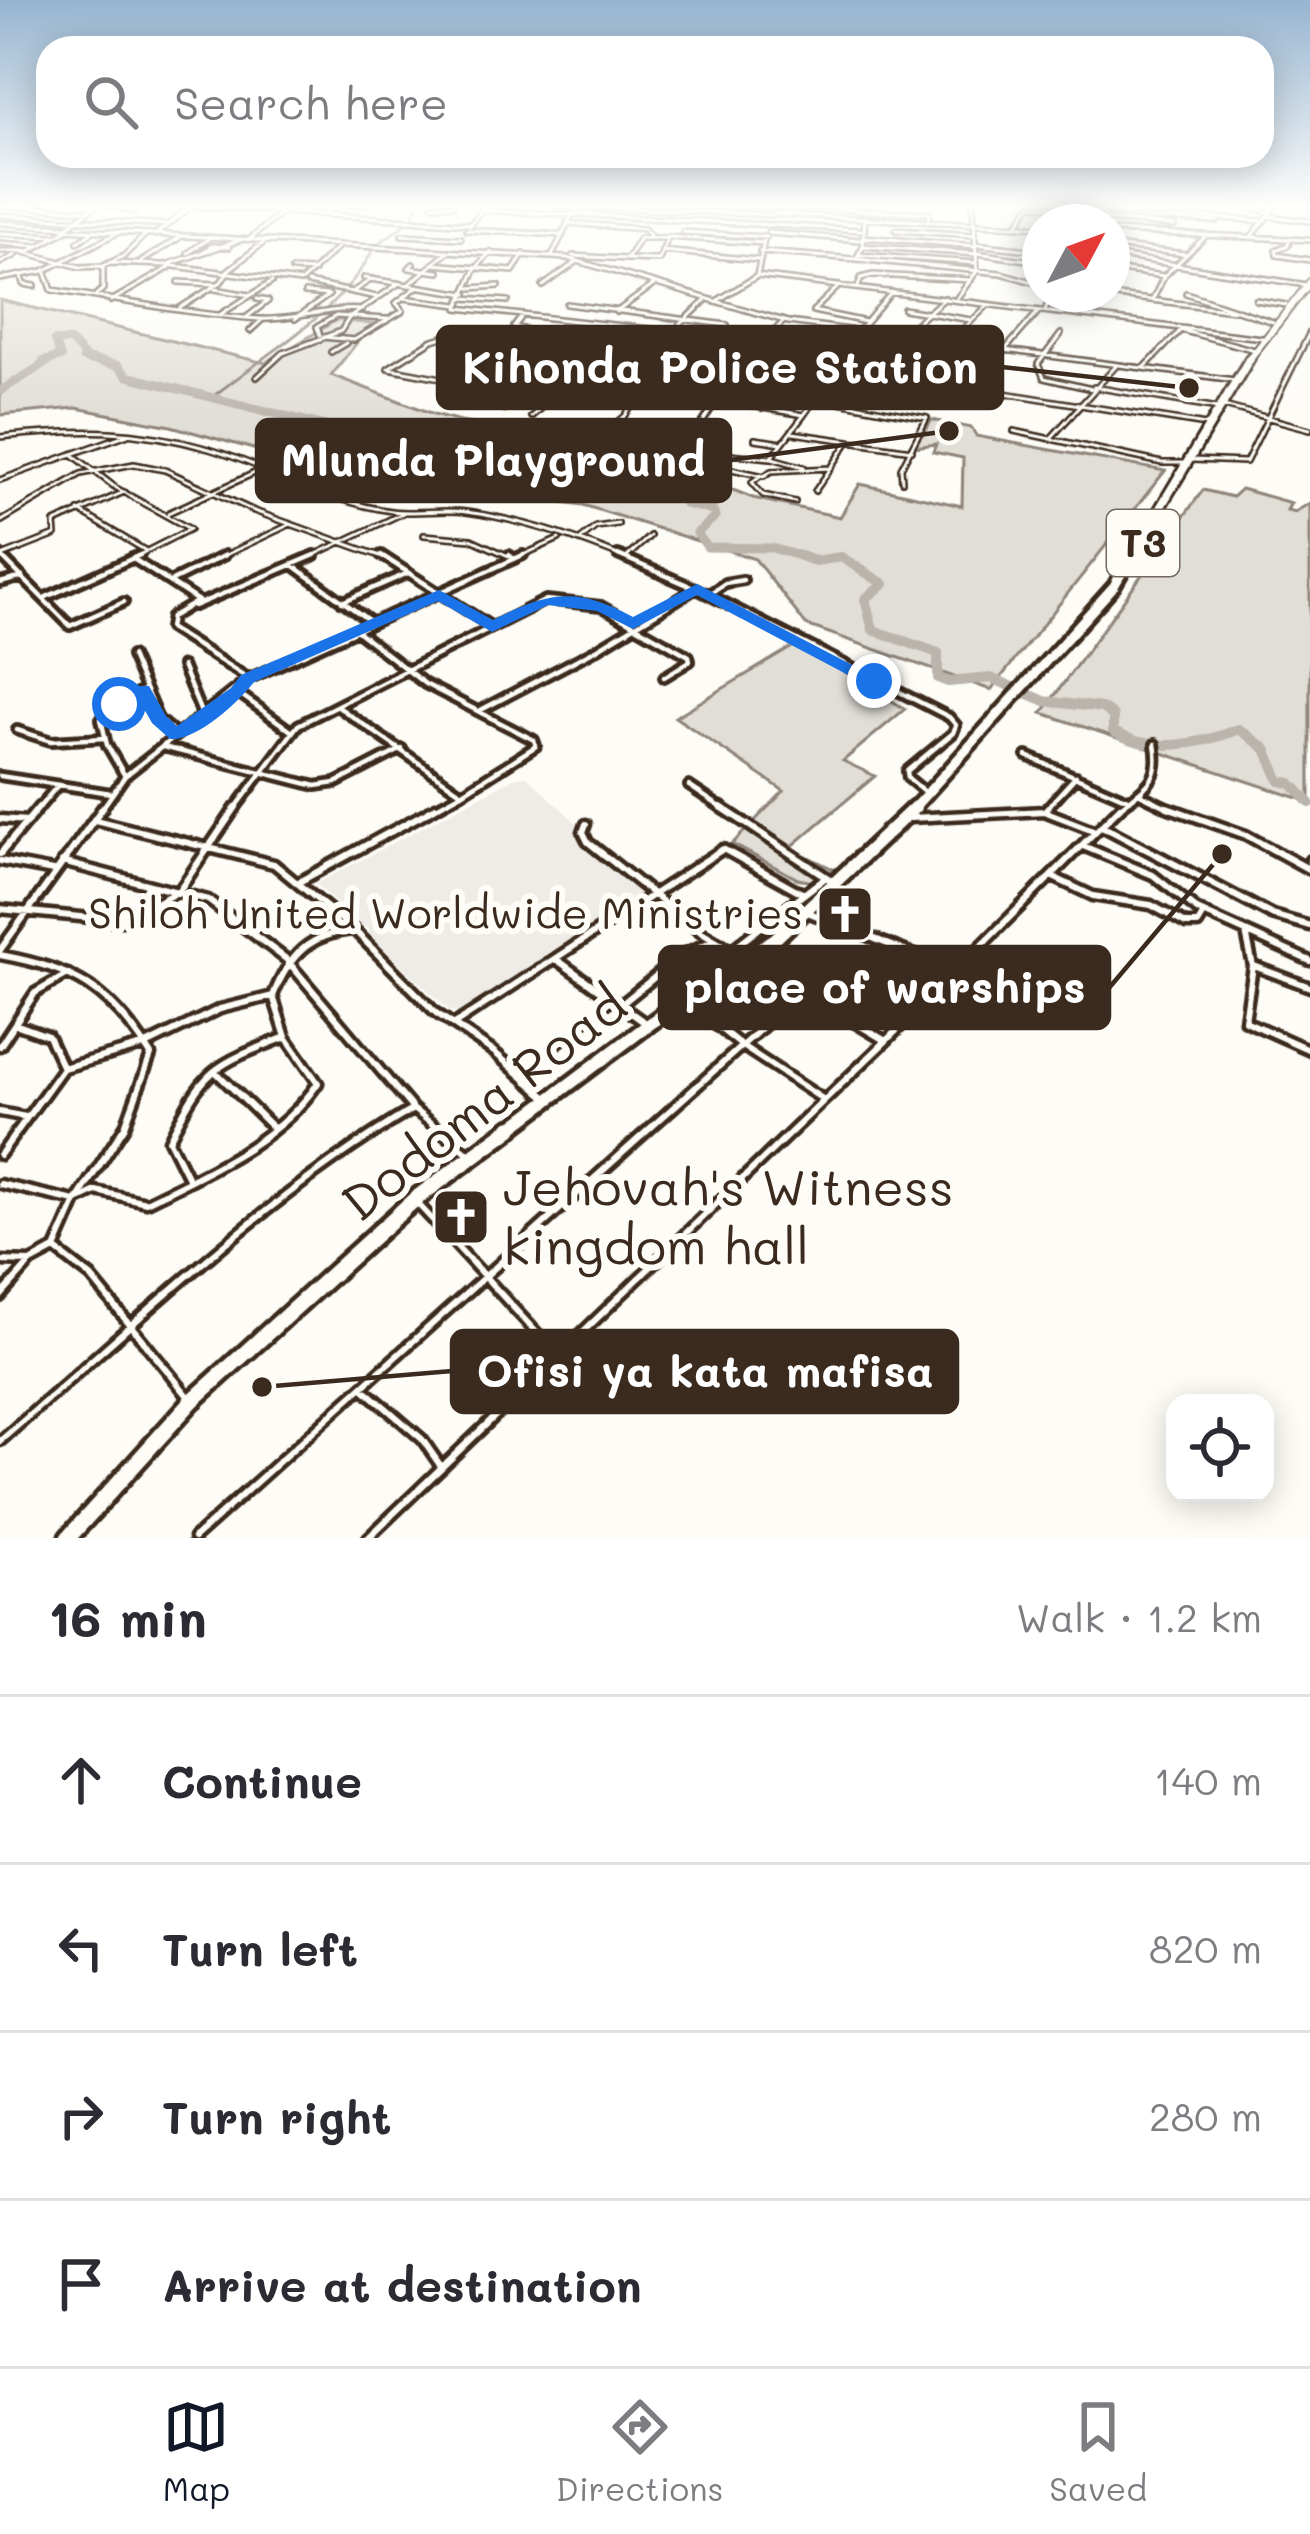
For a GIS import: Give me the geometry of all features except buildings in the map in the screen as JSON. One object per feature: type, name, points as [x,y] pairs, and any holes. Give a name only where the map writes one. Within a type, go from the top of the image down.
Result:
[{"type":"highway","name":"T3","points":[[1191,462],[1262,338],[1309,284]]},
{"type":"highway","name":"Dodoma Road","points":[[68,1538],[192,1401],[414,1200],[547,1098],[808,912],[832,881],[905,818],[1114,586],[1191,462]]},
{"type":"street","points":[[22,277],[24,284],[35,286]]},
{"type":"street","points":[[47,277],[52,290],[177,310],[295,320],[341,308],[362,310]]},
{"type":"street","points":[[95,295],[103,289],[100,277]]},
{"type":"street","points":[[112,301],[151,277]]},
{"type":"street","points":[[177,310],[223,277]]},
{"type":"street","points":[[256,277],[380,298]]},
{"type":"street","points":[[301,282],[307,277]]},
{"type":"street","points":[[408,285],[417,277]]},
{"type":"street","points":[[458,305],[472,277]]},
{"type":"street","points":[[543,286],[556,277]]},
{"type":"street","points":[[631,277],[784,321],[1238,381]]},
{"type":"street","points":[[715,303],[756,277]]},
{"type":"street","points":[[763,277],[1022,309]]},
{"type":"street","points":[[858,288],[861,278],[873,277]]},
{"type":"street","points":[[881,277],[887,282],[884,291]]},
{"type":"street","points":[[892,277],[971,280]]},
{"type":"street","points":[[956,299],[973,277]]},
{"type":"street","points":[[1151,302],[1164,277]]},
{"type":"street","points":[[1259,277],[1309,284]]},
{"type":"street","points":[[364,278],[508,301]]},
{"type":"street","points":[[352,292],[372,279]]},
{"type":"street","points":[[917,296],[928,279]]},
{"type":"street","points":[[221,314],[275,280]]},
{"type":"street","points":[[179,282],[217,284]]},
{"type":"street","points":[[257,377],[263,368],[319,336],[341,331],[349,318],[398,284]]},
{"type":"street","points":[[615,312],[655,284]]},
{"type":"street","points":[[331,352],[403,310],[396,303],[417,286]]},
{"type":"street","points":[[467,293],[499,286]]},
{"type":"street","points":[[839,286],[812,310],[866,322]]},
{"type":"street","points":[[211,288],[250,295]]},
{"type":"street","points":[[858,332],[892,292]]},
{"type":"street","points":[[1186,292],[1273,322]]},
{"type":"street","points":[[295,320],[329,296],[305,293]]},
{"type":"street","points":[[403,298],[458,305],[459,309],[798,344]]},
{"type":"street","points":[[900,337],[945,298]]},
{"type":"street","points":[[247,317],[268,301],[257,299]]},
{"type":"street","points":[[1130,299],[1234,310]]},
{"type":"street","points":[[675,330],[706,301]]},
{"type":"street","points":[[1256,301],[1286,305]]},
{"type":"street","points":[[567,304],[727,325]]},
{"type":"street","points":[[948,344],[988,305]]},
{"type":"street","points":[[904,309],[971,320]]},
{"type":"street","points":[[1004,351],[1041,312],[1262,338]]},
{"type":"street","points":[[524,315],[514,327],[567,339],[836,368],[1212,426]]},
{"type":"street","points":[[1073,327],[1081,316]]},
{"type":"street","points":[[319,336],[317,327],[329,318],[387,319]]},
{"type":"street","points":[[250,332],[263,319]]},
{"type":"street","points":[[764,340],[784,321]]},
{"type":"street","points":[[1183,329],[1255,350]]},
{"type":"street","points":[[1143,369],[1183,329]]},
{"type":"street","points":[[480,377],[444,379],[388,368],[460,330],[500,336],[513,346],[587,365],[752,386],[927,418],[902,468],[902,481]]},
{"type":"street","points":[[576,400],[614,368],[640,335],[659,330]]},
{"type":"street","points":[[1061,334],[1038,364],[1045,379],[1222,407],[1310,429]]},
{"type":"street","points":[[1013,431],[1162,463],[1246,462],[1309,335]]},
{"type":"street","points":[[319,336],[351,340]]},
{"type":"street","points":[[699,355],[723,337]]},
{"type":"street","points":[[504,409],[537,373],[526,368],[567,339]]},
{"type":"street","points":[[935,382],[976,347]]},
{"type":"street","points":[[1300,350],[1310,352]]},
{"type":"street","points":[[752,386],[768,363]]},
{"type":"street","points":[[531,418],[587,365]]},
{"type":"street","points":[[1051,437],[1117,365]]},
{"type":"street","points":[[788,388],[805,379],[810,368]]},
{"type":"street","points":[[656,372],[626,416],[600,436],[760,476],[810,467]]},
{"type":"street","points":[[772,458],[819,397],[824,384],[805,379]]},
{"type":"street","points":[[895,396],[922,381]]},
{"type":"street","points":[[652,452],[699,428],[728,384]]},
{"type":"street","points":[[762,410],[780,391]]},
{"type":"street","points":[[734,403],[804,415]]},
{"type":"street","points":[[0,437],[85,428],[134,432],[198,445],[324,493],[403,512],[466,512],[627,557],[709,594],[953,721],[952,733],[907,771],[908,778],[927,794]]},
{"type":"street","points":[[0,480],[134,432]]},
{"type":"street","points":[[790,433],[912,450]]},
{"type":"street","points":[[755,439],[782,443]]},
{"type":"street","points":[[674,441],[709,452],[831,468]]},
{"type":"street","points":[[814,491],[849,441]]},
{"type":"street","points":[[44,598],[190,529],[124,492],[72,454]]},
{"type":"street","points":[[0,522],[32,499],[97,472],[139,465],[378,554],[492,626]]},
{"type":"street","points":[[167,514],[261,470]]},
{"type":"street","points":[[760,476],[752,482],[761,494],[795,502]]},
{"type":"street","points":[[124,492],[55,523],[56,535],[1,555],[70,626],[124,602]]},
{"type":"street","points":[[79,511],[146,552]]},
{"type":"street","points":[[248,679],[166,625],[171,617],[339,547],[397,520],[403,512]]},
{"type":"street","points":[[170,582],[292,524]]},
{"type":"street","points":[[580,541],[596,527],[618,524]]},
{"type":"street","points":[[424,536],[477,542],[504,550],[514,560]]},
{"type":"street","points":[[627,557],[650,536]]},
{"type":"street","points":[[0,1297],[31,1262],[55,1250],[75,1201],[92,1183],[126,1124],[151,1055],[142,1034],[100,987],[79,975],[0,953],[23,912],[111,793],[161,746],[248,679],[563,537]]},
{"type":"street","points":[[336,538],[339,547]]},
{"type":"street","points":[[132,558],[199,601],[194,606]]},
{"type":"street","points":[[293,566],[372,624]]},
{"type":"street","points":[[342,602],[408,573]]},
{"type":"street","points":[[0,584],[22,577]]},
{"type":"street","points":[[709,594],[725,583],[743,580]]},
{"type":"street","points":[[481,710],[697,589]]},
{"type":"street","points":[[0,909],[35,909],[113,922],[178,891],[293,731],[546,600],[601,607],[689,656],[690,661],[664,677]]},
{"type":"street","points":[[297,884],[462,793],[536,746],[518,729],[405,670],[356,630]]},
{"type":"street","points":[[131,656],[158,719],[177,735]]},
{"type":"street","points":[[182,666],[202,716]]},
{"type":"street","points":[[125,776],[100,719],[143,690]]},
{"type":"street","points":[[237,692],[293,731]]},
{"type":"street","points":[[338,706],[462,793]]},
{"type":"street","points":[[17,730],[52,741],[105,738]]},
{"type":"street","points":[[368,1538],[1053,877],[1093,830],[1138,793],[1159,770],[1155,744]]},
{"type":"street","points":[[161,746],[312,786],[332,784],[402,749]]},
{"type":"street","points":[[1027,756],[1130,800]]},
{"type":"street","points":[[0,776],[111,793]]},
{"type":"street","points":[[1044,811],[1076,776]]},
{"type":"street","points":[[55,872],[0,858],[60,783]]},
{"type":"street","points":[[689,785],[832,881]]},
{"type":"street","points":[[1138,793],[1183,815],[1246,835],[1310,870],[1310,860]]},
{"type":"street","points":[[905,818],[1044,811],[1093,830]]},
{"type":"street","points":[[0,819],[28,820]]},
{"type":"street","points":[[94,820],[266,859],[354,930],[436,1013],[456,1023],[547,1098]]},
{"type":"street","points":[[586,824],[583,832],[588,842],[713,941],[773,977],[806,988],[886,1040]]},
{"type":"street","points":[[1102,826],[1272,914],[1310,926]]},
{"type":"street","points":[[1083,846],[1162,879],[1204,914],[1310,961]]},
{"type":"street","points":[[456,1023],[723,849],[804,894]]},
{"type":"street","points":[[62,862],[215,902],[286,959],[413,1108],[471,1155]]},
{"type":"street","points":[[1053,877],[1093,896],[1151,905],[1189,925],[1198,924],[1204,914]]},
{"type":"street","points":[[731,950],[804,894],[832,881]]},
{"type":"street","points":[[808,912],[955,971]]},
{"type":"street","points":[[0,1184],[75,1201],[96,1191],[146,1202],[273,1128],[301,1107],[318,1083],[286,1037],[273,996],[286,959],[325,931],[354,930]]},
{"type":"street","points":[[1246,933],[1252,965],[1245,1022],[1310,1050]]},
{"type":"street","points":[[526,1081],[682,954],[713,941]]},
{"type":"street","points":[[555,958],[649,1026]]},
{"type":"street","points":[[1252,965],[1310,987]]},
{"type":"street","points":[[0,1046],[35,993],[65,972],[79,975]]},
{"type":"street","points":[[194,1538],[283,1455],[364,1389],[395,1354],[651,1121],[806,988]]},
{"type":"street","points":[[0,1155],[63,1068],[146,1045],[220,1009],[273,996]]},
{"type":"street","points":[[683,999],[742,1046],[824,1100]]},
{"type":"street","points":[[15,1024],[48,1036],[63,1068]]},
{"type":"street","points":[[188,1178],[169,1140],[189,1092],[216,1067],[286,1037]]},
{"type":"street","points":[[215,1072],[273,1128]]},
{"type":"street","points":[[0,1441],[241,1233],[413,1108]]},
{"type":"street","points":[[0,1112],[26,1117]]},
{"type":"street","points":[[414,1200],[559,1358]]},
{"type":"street","points":[[55,1250],[91,1277],[192,1401]]},
{"type":"street","points":[[0,1261],[31,1262]]},
{"type":"street","points":[[364,1389],[422,1439],[440,1465]]},
{"type":"shaded area","points":[[0,300],[265,363],[337,320],[372,324],[331,375],[434,414],[584,453],[678,459],[700,477],[753,498],[840,517],[860,484],[962,506],[963,458],[933,452],[936,444],[914,447],[932,420],[972,428],[976,436],[1165,471],[991,690],[806,625],[755,559],[583,505],[325,469],[171,426],[76,408],[0,415]]},
{"type":"shaded area","points":[[1241,489],[1291,503],[1287,510],[1295,512],[1310,503],[1310,802],[1042,713],[1203,490],[1232,497]]},
{"type":"shaded area","points":[[799,643],[905,709],[843,761],[875,776],[790,848],[833,869],[818,883],[798,879],[732,844],[784,791],[675,717]]},
{"type":"shaded area","points":[[527,776],[647,890],[463,1014],[450,1011],[368,934],[370,929],[359,925],[316,884],[516,777]]},
{"type":"waterway","points":[[215,395],[324,312],[355,277]]},
{"type":"waterway","points":[[53,359],[61,357],[54,341],[70,341],[87,359]]},
{"type":"waterway","points":[[83,358],[87,359]]},
{"type":"waterway","points":[[0,391],[53,359]]},
{"type":"waterway","points":[[43,361],[53,359]]},
{"type":"waterway","points":[[87,359],[118,366],[127,376],[456,459],[575,476],[656,472],[669,476],[692,498],[685,504],[713,511],[715,517],[697,533],[707,547],[772,548],[806,558]]},
{"type":"waterway","points":[[797,555],[806,558]]},
{"type":"waterway","points":[[806,558],[834,558]]},
{"type":"waterway","points":[[834,558],[843,558]]},
{"type":"waterway","points":[[834,558],[843,558]]},
{"type":"waterway","points":[[843,558],[884,584],[865,599],[873,630],[938,653],[938,678],[948,682],[991,678],[1045,701],[1102,708],[1113,716],[1113,731],[1143,743],[1192,743],[1239,729],[1266,749],[1280,781],[1291,783],[1310,803]]},
{"type":"place","name":"Kihonda Police Station","points":[[1189,388]]},
{"type":"place","name":"Mlunda Playground","points":[[949,431]]},
{"type":"place","name":"place of warships","points":[[1222,854]]},
{"type":"place","name":"Shiloh United Worldwide Ministries","points":[[845,914]]},
{"type":"place","name":"Jehovah's Witness kingdom hall","points":[[461,1217]]},
{"type":"place","name":"Ofisi ya kata mafisa","points":[[262,1387]]},
{"type":"route","points":[[119,704],[143,690],[158,719],[177,735],[248,679],[439,595],[492,626],[546,600],[601,607],[633,624],[697,589],[874,681]]}]
